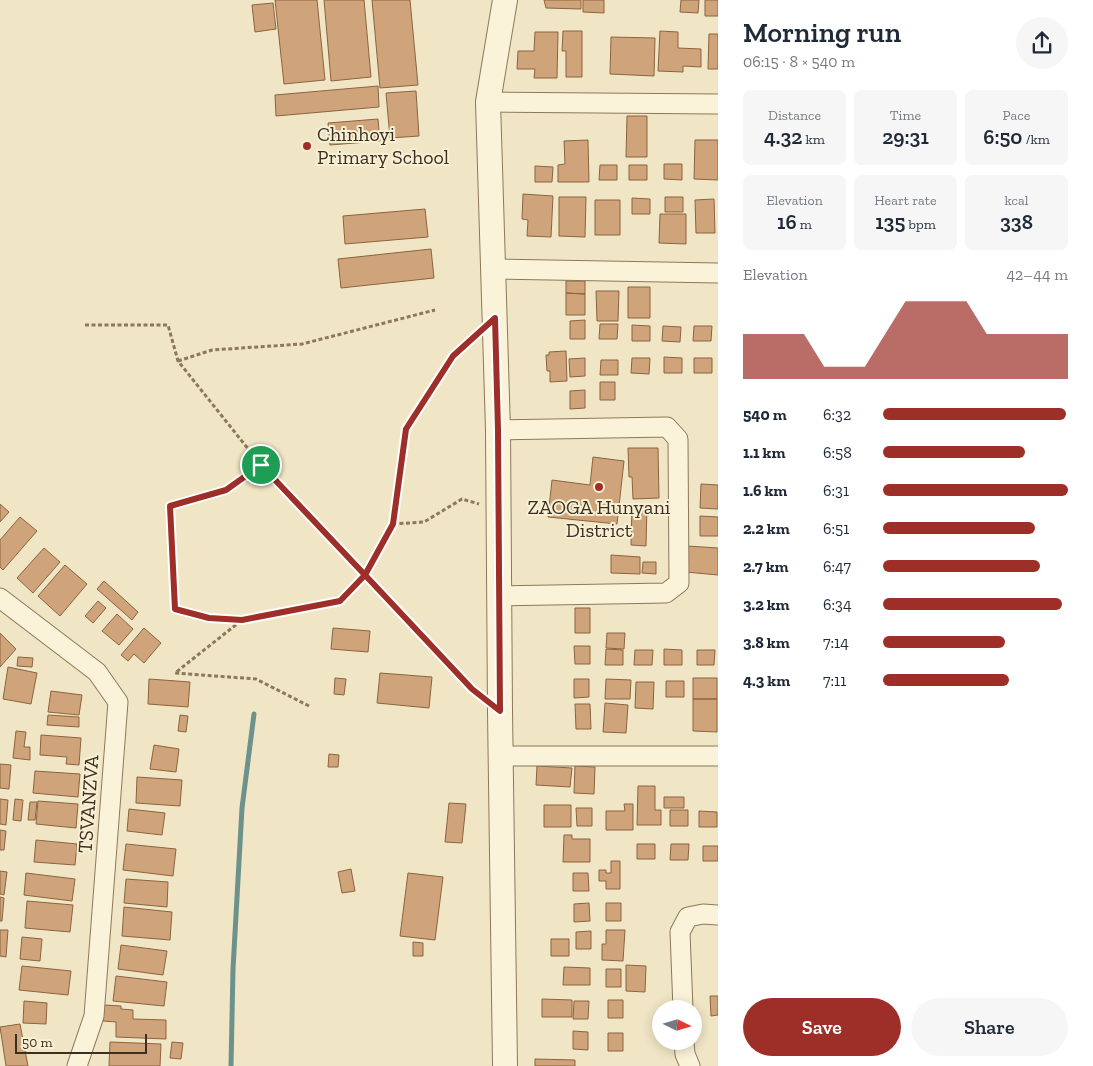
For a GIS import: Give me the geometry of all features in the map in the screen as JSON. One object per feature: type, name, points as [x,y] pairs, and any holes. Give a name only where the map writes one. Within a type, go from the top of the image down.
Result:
[{"type":"street","points":[[505,0],[488,102],[498,430],[505,1066]]},
{"type":"street","points":[[488,102],[718,104]]},
{"type":"street","points":[[494,269],[718,273]]},
{"type":"street","points":[[498,430],[667,427],[678,439],[679,583],[666,593],[500,596]]},
{"type":"street","name":"TSVANZVA","points":[[0,598],[97,672],[118,702],[94,1016],[77,1066]]},
{"type":"street","points":[[501,756],[718,756]]},
{"type":"street","points":[[683,1000],[680,932],[688,917],[718,914]]},
{"type":"street","points":[[685,1050],[690,1066]]},
{"type":"path","points":[[178,361],[212,350],[302,344],[435,310]]},
{"type":"path","points":[[261,465],[226,490],[170,506],[175,609],[209,618],[242,620],[340,601],[365,575],[393,524],[406,429],[453,356],[495,318]]},
{"type":"path","points":[[85,325],[168,325],[178,361],[261,465],[472,689],[500,711]]},
{"type":"path","points":[[393,524],[424,522],[462,499],[499,509]]},
{"type":"path","points":[[242,620],[175,673],[256,679],[309,706]]},
{"type":"building","points":[[275,0],[317,0],[325,80],[284,84]]},
{"type":"building","points":[[324,0],[364,0],[371,77],[331,81]]},
{"type":"building","points":[[372,0],[410,0],[418,85],[380,88]]},
{"type":"building","points":[[544,0],[581,0],[581,9],[546,8]]},
{"type":"building","points":[[583,0],[604,0],[604,13],[583,12]]},
{"type":"building","points":[[681,0],[699,0],[698,13],[680,12]]},
{"type":"building","points":[[705,0],[718,0],[718,16],[705,16]]},
{"type":"building","points":[[273,3],[276,29],[255,32],[252,5]]},
{"type":"building","points":[[563,31],[582,31],[582,77],[566,77],[566,51],[562,51]]},
{"type":"building","points":[[660,31],[678,32],[678,48],[701,49],[701,67],[683,66],[683,72],[658,71]]},
{"type":"building","points":[[535,32],[558,32],[557,78],[534,78],[535,69],[517,69],[518,51],[534,51]]},
{"type":"building","points":[[709,34],[718,34],[718,69],[708,69]]},
{"type":"building","points":[[611,37],[655,38],[654,76],[610,74]]},
{"type":"building","points":[[378,86],[379,107],[276,116],[275,95]]},
{"type":"building","points":[[416,91],[419,136],[390,138],[386,93]]},
{"type":"building","points":[[627,116],[647,116],[647,157],[626,157]]},
{"type":"building","points":[[378,119],[380,141],[330,145],[328,123]]},
{"type":"building","points":[[588,140],[589,182],[558,182],[558,165],[565,164],[564,141]]},
{"type":"building","points":[[695,140],[718,140],[718,180],[694,179]]},
{"type":"building","points":[[664,164],[682,164],[682,180],[664,179]]},
{"type":"building","points":[[600,165],[617,165],[617,180],[599,180]]},
{"type":"building","points":[[629,165],[647,165],[647,180],[629,180]]},
{"type":"building","points":[[535,166],[553,167],[552,182],[535,182]]},
{"type":"building","points":[[523,194],[553,196],[551,237],[527,236],[528,220],[522,219]]},
{"type":"building","points":[[559,197],[586,197],[585,237],[559,236]]},
{"type":"building","points":[[665,197],[683,197],[683,212],[665,212]]},
{"type":"building","points":[[632,198],[650,199],[650,214],[632,214]]},
{"type":"building","points":[[714,199],[715,233],[696,233],[695,200]]},
{"type":"building","points":[[595,200],[620,200],[620,235],[595,235]]},
{"type":"building","points":[[425,209],[428,237],[345,244],[343,216]]},
{"type":"building","points":[[660,214],[686,214],[686,244],[659,243]]},
{"type":"building","points":[[431,249],[434,278],[341,288],[338,259]]},
{"type":"building","points":[[566,281],[585,281],[585,294],[566,293]]},
{"type":"building","points":[[628,287],[650,287],[650,318],[628,318]]},
{"type":"building","points":[[596,291],[619,291],[618,321],[597,321]]},
{"type":"building","points":[[566,293],[585,294],[585,315],[566,315]]},
{"type":"building","points":[[585,320],[585,339],[570,339],[570,321]]},
{"type":"building","points":[[600,324],[618,324],[617,339],[599,339]]},
{"type":"building","points":[[632,325],[650,326],[650,341],[632,341]]},
{"type":"building","points":[[663,326],[681,327],[680,342],[662,341]]},
{"type":"building","points":[[694,326],[712,326],[711,341],[693,341]]},
{"type":"building","points":[[566,351],[567,381],[550,382],[550,371],[547,371],[546,355],[549,355],[549,352]]},
{"type":"building","points":[[664,357],[682,358],[682,373],[664,373]]},
{"type":"building","points":[[585,358],[585,376],[570,377],[569,359]]},
{"type":"building","points":[[632,358],[650,358],[649,374],[631,373]]},
{"type":"building","points":[[694,358],[712,358],[712,373],[694,373]]},
{"type":"building","points":[[601,360],[618,360],[618,375],[600,375]]},
{"type":"building","points":[[600,382],[615,382],[615,400],[600,400]]},
{"type":"building","points":[[585,390],[585,408],[570,409],[570,391]]},
{"type":"building","points":[[628,448],[658,448],[659,498],[633,499],[632,477],[629,477]]},
{"type":"building","points":[[593,457],[624,461],[617,524],[548,517],[552,480],[590,485]]},
{"type":"building","points":[[701,484],[718,485],[718,509],[700,508]]},
{"type":"building","points":[[0,504],[9,512],[0,522]]},
{"type":"building","points":[[632,505],[647,506],[646,546],[631,545]]},
{"type":"building","points":[[700,516],[718,517],[718,536],[700,536]]},
{"type":"building","points":[[20,517],[37,531],[3,570],[0,567],[0,540]]},
{"type":"building","points":[[687,546],[718,548],[718,575],[686,572]]},
{"type":"building","points":[[44,548],[60,562],[33,593],[17,578]]},
{"type":"building","points":[[611,555],[640,557],[640,574],[611,573]]},
{"type":"building","points":[[643,562],[656,562],[656,574],[642,573]]},
{"type":"building","points":[[65,565],[87,584],[60,616],[38,596]]},
{"type":"building","points":[[104,581],[138,612],[132,620],[97,589]]},
{"type":"building","points":[[98,601],[106,608],[93,623],[85,616]]},
{"type":"building","points":[[575,608],[590,608],[590,633],[575,633]]},
{"type":"building","points":[[117,614],[133,629],[119,645],[102,631]]},
{"type":"building","points":[[144,628],[161,643],[144,663],[134,654],[128,661],[121,655]]},
{"type":"building","points":[[333,628],[370,631],[368,652],[331,649]]},
{"type":"building","points":[[0,633],[16,649],[0,667]]},
{"type":"building","points":[[607,633],[625,633],[624,649],[606,648]]},
{"type":"building","points":[[574,646],[590,646],[590,664],[575,664]]},
{"type":"building","points":[[606,649],[623,650],[623,665],[605,665]]},
{"type":"building","points":[[664,649],[682,650],[682,665],[664,665]]},
{"type":"building","points":[[635,650],[653,650],[652,665],[634,665]]},
{"type":"building","points":[[697,650],[715,650],[714,665],[697,665]]},
{"type":"building","points":[[18,657],[33,658],[32,667],[17,666]]},
{"type":"building","points":[[8,667],[37,673],[31,704],[3,699]]},
{"type":"building","points":[[380,673],[432,677],[429,708],[377,703]]},
{"type":"building","points":[[335,678],[346,679],[344,695],[334,694]]},
{"type":"building","points":[[693,678],[717,678],[717,699],[693,699]]},
{"type":"building","points":[[149,679],[190,682],[188,707],[148,704]]},
{"type":"building","points":[[574,679],[589,679],[589,697],[574,698]]},
{"type":"building","points":[[606,679],[631,680],[630,699],[605,699]]},
{"type":"building","points":[[666,681],[684,681],[684,697],[666,697]]},
{"type":"building","points":[[636,682],[654,682],[653,709],[635,708]]},
{"type":"building","points":[[51,691],[82,695],[79,715],[48,712]]},
{"type":"building","points":[[693,699],[717,699],[717,732],[693,731]]},
{"type":"building","points":[[605,703],[628,705],[626,733],[603,732]]},
{"type":"building","points":[[575,704],[590,704],[591,729],[576,729]]},
{"type":"building","points":[[48,715],[79,717],[79,727],[47,725]]},
{"type":"building","points":[[180,715],[188,716],[186,732],[178,731]]},
{"type":"building","points":[[16,731],[26,732],[24,747],[30,747],[30,760],[13,758]]},
{"type":"building","points":[[41,735],[81,738],[79,765],[66,764],[67,757],[40,755]]},
{"type":"building","points":[[154,745],[179,749],[176,772],[150,769]]},
{"type":"building","points":[[329,754],[339,755],[338,767],[328,767]]},
{"type":"building","points":[[0,764],[11,765],[9,789],[0,788]]},
{"type":"building","points":[[537,766],[572,768],[570,787],[536,785]]},
{"type":"building","points":[[575,766],[595,767],[594,794],[574,793]]},
{"type":"building","points":[[35,771],[80,774],[78,797],[33,793]]},
{"type":"building","points":[[137,777],[182,780],[180,806],[136,803]]},
{"type":"building","points":[[638,786],[655,786],[655,810],[661,810],[661,825],[637,825]]},
{"type":"building","points":[[664,797],[684,797],[684,808],[664,808]]},
{"type":"building","points":[[0,799],[8,800],[6,825],[0,824]]},
{"type":"building","points":[[15,799],[23,800],[21,821],[13,820]]},
{"type":"building","points":[[38,801],[78,804],[76,828],[36,824]]},
{"type":"building","points":[[30,802],[37,802],[35,820],[28,820]]},
{"type":"building","points":[[449,803],[466,804],[462,843],[445,842]]},
{"type":"building","points":[[624,804],[633,804],[633,830],[606,830],[606,811],[625,811]]},
{"type":"building","points":[[544,805],[571,805],[571,827],[544,827]]},
{"type":"building","points":[[576,808],[592,808],[592,826],[577,826]]},
{"type":"building","points":[[129,809],[165,813],[162,835],[127,831]]},
{"type":"building","points":[[670,810],[688,810],[688,826],[670,826]]},
{"type":"building","points":[[699,811],[717,812],[717,827],[699,827]]},
{"type":"building","points":[[0,830],[6,831],[4,850],[0,850]]},
{"type":"building","points":[[564,835],[572,835],[572,839],[590,839],[590,862],[563,862]]},
{"type":"building","points":[[36,840],[77,844],[75,865],[34,862]]},
{"type":"building","points":[[126,844],[176,849],[173,876],[123,870]]},
{"type":"building","points":[[637,844],[655,844],[655,859],[637,859]]},
{"type":"building","points":[[671,844],[689,844],[688,860],[670,860]]},
{"type":"building","points":[[703,846],[718,846],[718,861],[703,861]]},
{"type":"building","points":[[611,861],[620,861],[620,889],[606,889],[606,881],[599,881],[599,870],[606,870],[606,873],[611,873]]},
{"type":"building","points":[[351,869],[355,891],[342,893],[338,872]]},
{"type":"building","points":[[0,871],[7,872],[4,895],[0,894]]},
{"type":"building","points":[[26,873],[75,879],[72,901],[24,895]]},
{"type":"building","points":[[408,873],[443,877],[435,940],[400,936]]},
{"type":"building","points":[[573,873],[588,873],[589,891],[573,891]]},
{"type":"building","points":[[126,879],[168,882],[167,907],[124,903]]},
{"type":"building","points":[[0,897],[4,898],[2,921],[0,921]]},
{"type":"building","points":[[27,901],[73,905],[70,932],[25,928]]},
{"type":"building","points":[[589,903],[590,921],[574,922],[574,904]]},
{"type":"building","points":[[606,903],[621,903],[621,921],[606,921]]},
{"type":"building","points":[[124,907],[172,912],[170,940],[122,936]]},
{"type":"building","points":[[0,930],[8,930],[6,957],[0,956]]},
{"type":"building","points":[[606,930],[625,930],[623,961],[602,960],[602,944],[606,944]]},
{"type":"building","points":[[591,931],[591,949],[576,949],[576,932]]},
{"type":"building","points":[[22,937],[42,939],[40,961],[20,959]]},
{"type":"building","points":[[551,939],[569,939],[569,956],[551,956]]},
{"type":"building","points":[[413,942],[423,943],[423,956],[413,956]]},
{"type":"building","points":[[121,945],[167,951],[163,975],[118,969]]},
{"type":"building","points":[[626,965],[646,966],[645,992],[626,991]]},
{"type":"building","points":[[22,966],[71,971],[68,995],[19,990]]},
{"type":"building","points":[[564,967],[590,968],[590,985],[563,985]]},
{"type":"building","points":[[606,969],[621,969],[621,987],[606,987]]},
{"type":"building","points":[[116,976],[167,982],[164,1006],[113,1001]]},
{"type":"building","points":[[710,996],[718,996],[718,1015],[711,1016]]},
{"type":"building","points":[[542,999],[572,1000],[572,1017],[542,1017]]},
{"type":"building","points":[[608,1000],[623,1000],[623,1018],[608,1018]]},
{"type":"building","points":[[24,1001],[47,1003],[46,1024],[23,1023]]},
{"type":"building","points":[[574,1001],[589,1001],[588,1019],[573,1019]]},
{"type":"building","points":[[104,1005],[121,1006],[121,1009],[133,1010],[133,1019],[166,1020],[166,1039],[116,1037],[116,1022],[103,1021]]},
{"type":"building","points":[[20,1024],[28,1066],[6,1066],[0,1027]]},
{"type":"building","points":[[573,1031],[588,1032],[588,1050],[573,1049]]},
{"type":"building","points":[[608,1033],[623,1033],[623,1051],[608,1051]]},
{"type":"building","points":[[110,1042],[161,1044],[160,1066],[109,1066]]},
{"type":"building","points":[[172,1042],[183,1043],[181,1059],[170,1058]]},
{"type":"building","points":[[535,1059],[575,1060],[575,1066],[535,1066]]},
{"type":"waterway","points":[[231,1066],[233,969],[242,808],[254,714]]},
{"type":"place","name":"Chinhoyi Primary School","points":[[307,146]]},
{"type":"place","name":"ZAOGA Hunyani District","points":[[599,487]]},
{"type":"route","points":[[261,465],[226,490],[170,506],[175,609],[209,618],[242,620],[340,601],[365,575],[472,689],[500,711],[498,430],[495,318],[453,356],[406,429],[393,524],[365,575],[261,465]]}]
